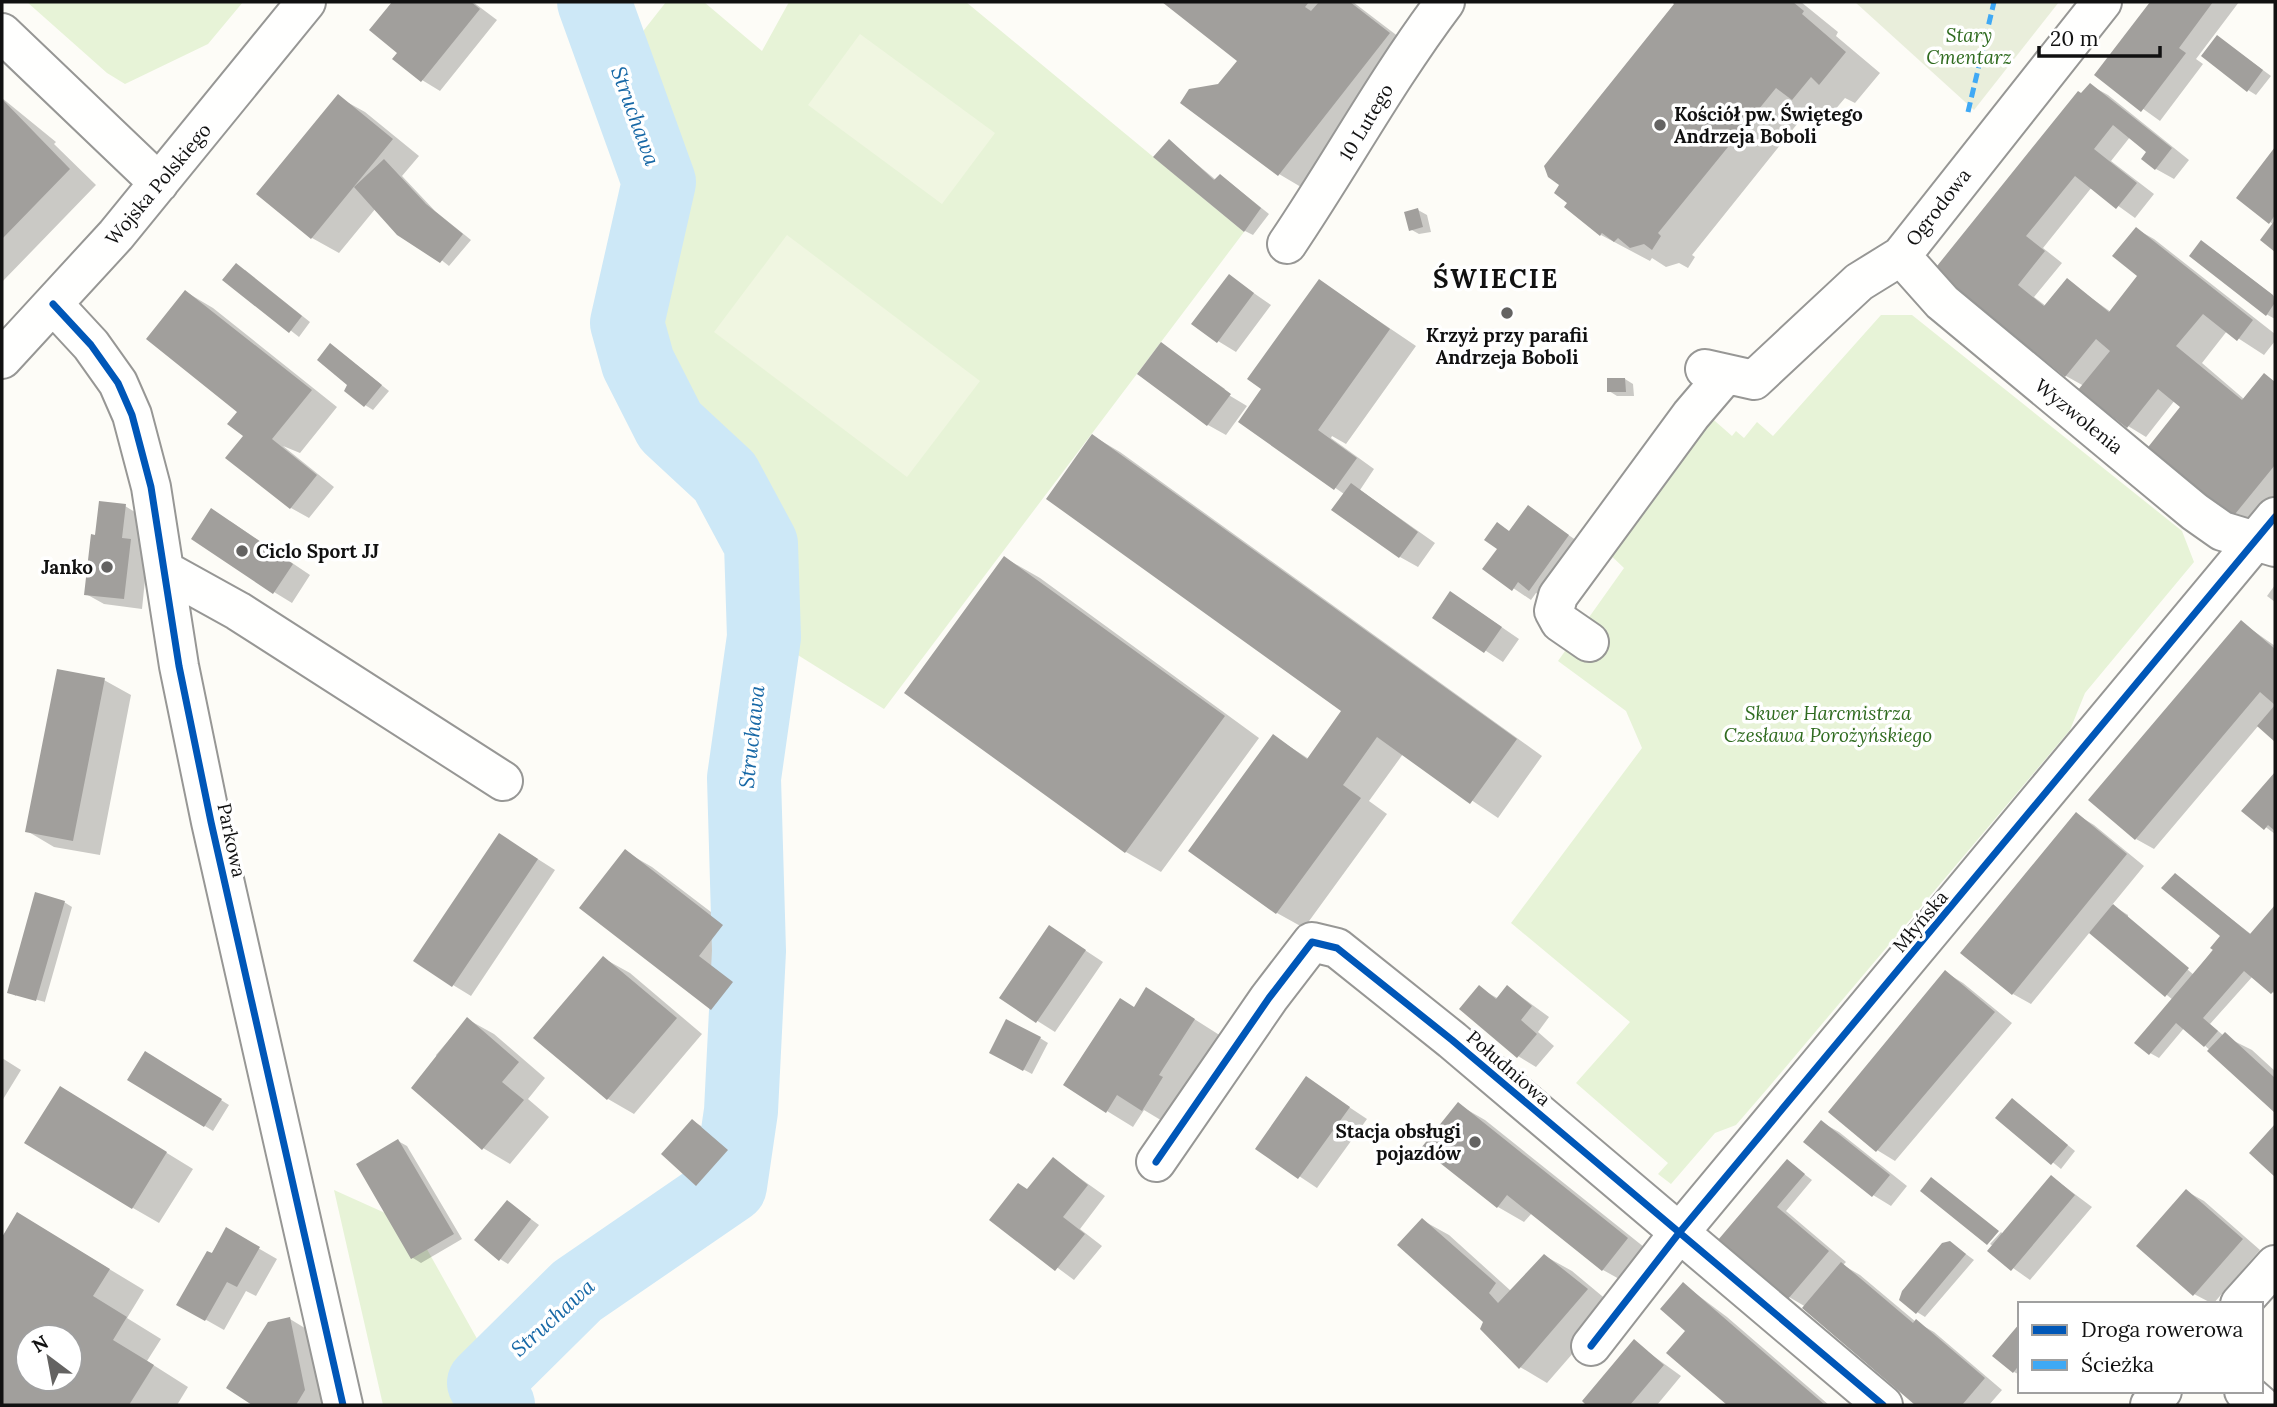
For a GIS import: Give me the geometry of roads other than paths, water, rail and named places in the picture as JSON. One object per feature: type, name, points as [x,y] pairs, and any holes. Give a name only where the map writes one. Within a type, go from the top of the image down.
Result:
[{"type":"street","name":"Wojska Polskiego","points":[[2,359],[159,183],[306,2]]},
{"type":"street","name":"10 Lutego","points":[[1287,244],[1346,155],[1371,110],[1445,2]]},
{"type":"street","name":"Ogrodowa","points":[[1589,642],[1560,622],[1554,611],[1558,596],[1691,415],[1715,371],[1754,380],[1859,282],[1901,256],[2102,2]]},
{"type":"street","points":[[2,33],[159,183]]},
{"type":"street","name":"Wyzwolenia","points":[[1901,256],[1942,302],[2195,512],[2222,531],[2268,535]]},
{"type":"street","name":"Parkowa","points":[[53,304],[108,366],[126,399],[151,487],[211,822],[342,1405]]},
{"type":"street","name":"Młyńska","points":[[1591,1346],[1679,1233],[2268,535]]},
{"type":"street","points":[[164,570],[238,611],[503,781]]},
{"type":"street","name":"Południowa","points":[[1156,1162],[1269,998],[1312,942],[1337,948],[1452,1040],[1883,1405]]},
{"type":"street","points":[[2243,1302],[2275,1265]]},
{"type":"street","points":[[2246,1393],[2260,1405]]},
{"type":"waterway","name":"Struchawa","points":[[498,1405],[484,1383],[577,1291],[730,1186],[741,1111],[749,951],[744,778],[764,637],[761,544],[725,477],[670,426],[638,363],[627,323],[659,182],[594,2]]},
{"type":"place","name":"Kościół pw. Świętego Andrzeja Boboli","points":[[1660,125]]},
{"type":"place","name":"Krzyż przy parafii Andrzeja Boboli","points":[[1507,313]]},
{"type":"place","name":"Ciclo Sport JJ","points":[[242,551]]},
{"type":"place","name":"Janko","points":[[107,567]]},
{"type":"place","name":"Stacja obsługi pojazdów","points":[[1475,1142]]},
{"type":"district","name":"ŚWIECIE","points":[[1496,279]]},
{"type":"park label","name":"Stary Cmentarz","points":[[1969,46]]},
{"type":"park label","name":"Skwer Harcmistrza Czesława Porożyńskiego","points":[[1828,724]]}]
